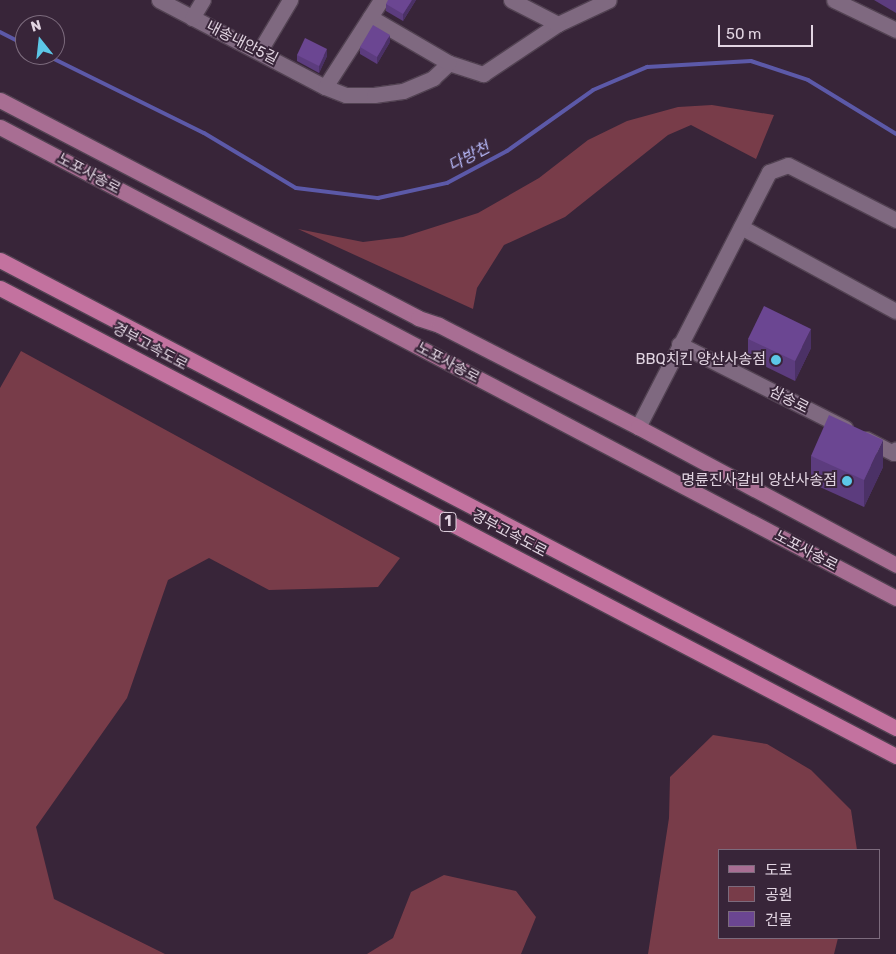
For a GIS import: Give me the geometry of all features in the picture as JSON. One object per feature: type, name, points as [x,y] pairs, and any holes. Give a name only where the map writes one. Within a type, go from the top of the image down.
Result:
[{"type":"highway","name":"경부고속도로","points":[[0,260],[896,728]]},
{"type":"highway","name":"경부고속도로","points":[[0,288],[896,756]]},
{"type":"main road","name":"노포사송로","points":[[0,100],[418,318],[439,325],[638,427],[896,565]]},
{"type":"main road","name":"노포사송로","points":[[0,127],[896,598]]},
{"type":"street","name":"내송내안5길","points":[[159,0],[324,87],[346,95],[403,91],[433,78],[449,63]]},
{"type":"street","points":[[192,18],[203,0]]},
{"type":"street","points":[[259,52],[290,0]]},
{"type":"street","points":[[324,87],[381,0]]},
{"type":"street","points":[[511,0],[558,24]]},
{"type":"street","points":[[370,17],[449,63],[484,74],[558,24],[609,0]]},
{"type":"street","points":[[834,0],[854,3],[896,30]]},
{"type":"street","points":[[638,427],[769,172],[788,165],[896,220]]},
{"type":"street","points":[[741,227],[896,311]]},
{"type":"street","name":"삼송로","points":[[679,344],[894,453],[896,448]]},
{"type":"green space","points":[[712,105],[774,115],[756,159],[691,125],[668,135],[565,217],[504,245],[477,288],[473,309],[298,229],[363,242],[403,237],[478,213],[539,178],[588,140],[627,121],[678,107]]},
{"type":"green space","points":[[21,351],[400,558],[378,587],[269,590],[209,558],[168,580],[127,698],[36,827],[54,899],[165,954],[0,954],[0,388]]},
{"type":"green space","points":[[713,735],[767,744],[811,770],[851,810],[857,849],[718,849],[718,939],[838,939],[834,954],[648,954],[669,818],[670,777]]},
{"type":"green space","points":[[444,875],[516,891],[536,917],[521,954],[367,954],[393,938],[411,892]]},
{"type":"building","points":[[388,0],[412,0],[403,14],[386,4]]},
{"type":"building","points":[[373,25],[390,35],[377,57],[360,47]]},
{"type":"building","points":[[305,38],[327,49],[319,66],[297,55]]},
{"type":"building","points":[[764,306],[811,329],[795,361],[748,339]]},
{"type":"building","points":[[829,415],[883,440],[864,480],[811,456]]},
{"type":"waterway","name":"다방천","points":[[0,32],[15,40]]},
{"type":"waterway","name":"다방천","points":[[65,64],[204,133],[296,188],[378,198],[447,183],[507,151],[593,90],[647,67],[751,61],[808,80],[896,134]]},
{"type":"place","name":"BBQ치킨 양산사송점","points":[[776,360]]},
{"type":"place","name":"명륜진사갈비 양산사송점","points":[[847,481]]}]
